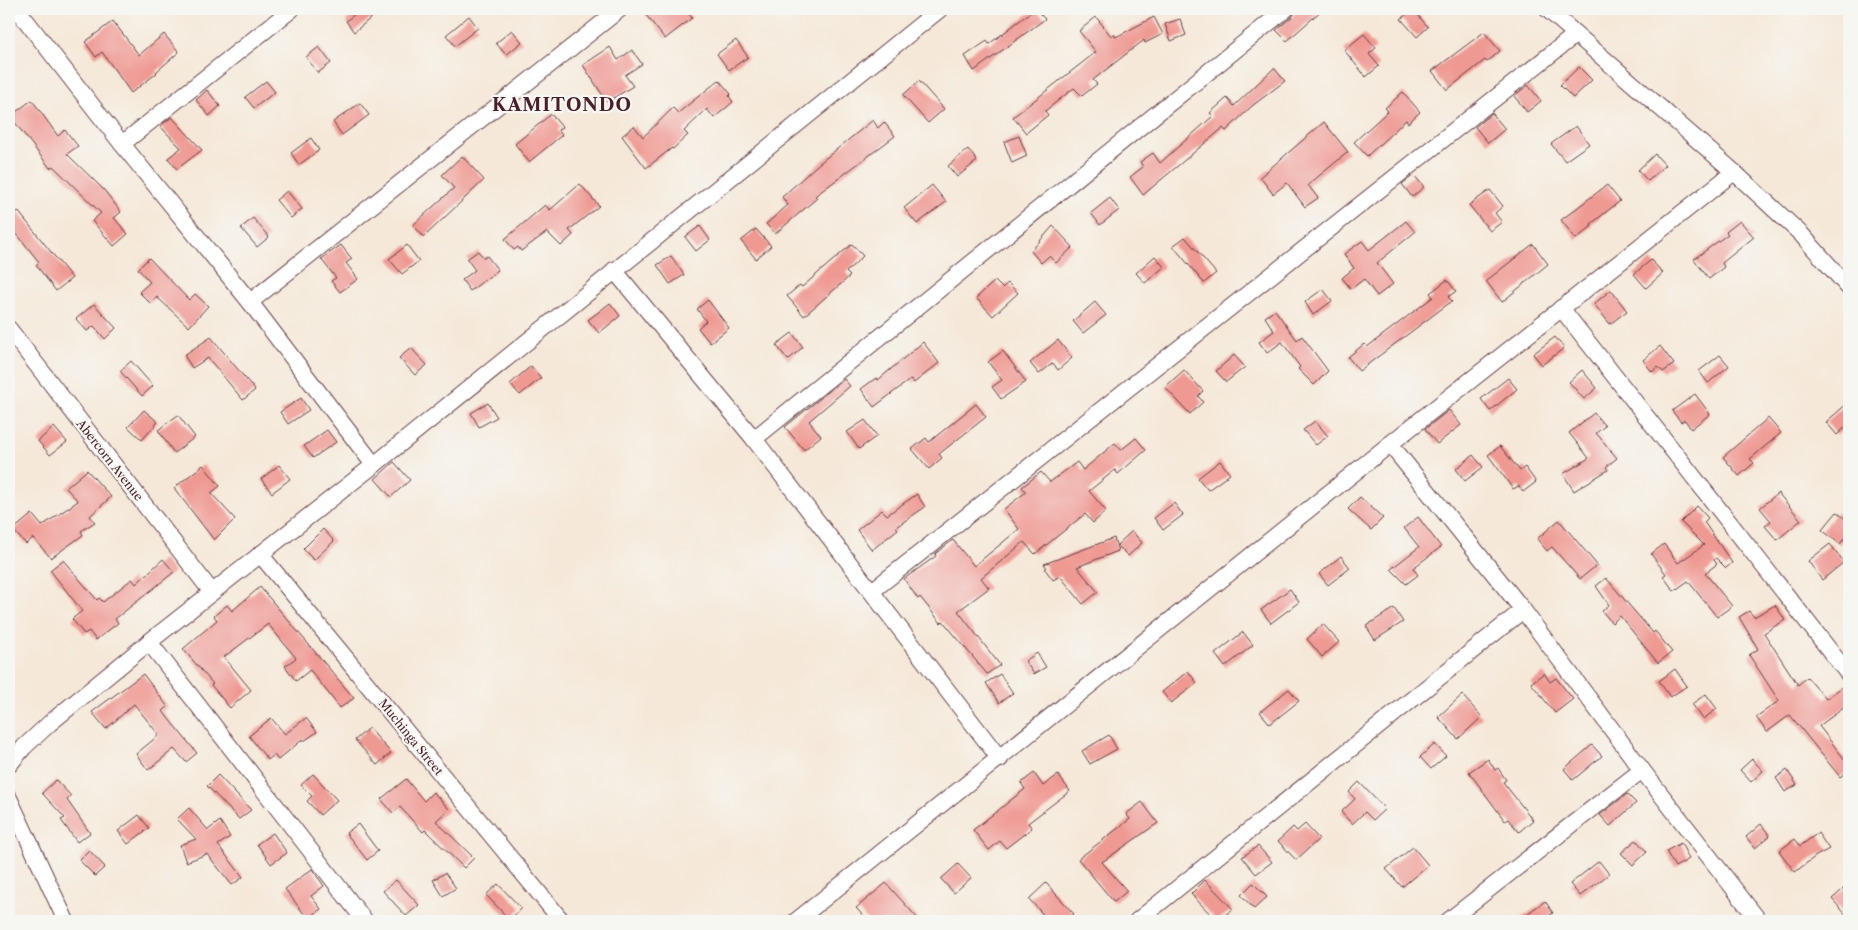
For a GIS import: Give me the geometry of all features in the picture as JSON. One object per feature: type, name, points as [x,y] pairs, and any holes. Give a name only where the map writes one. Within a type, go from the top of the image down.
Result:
[{"type":"street","points":[[17,9],[122,144],[250,302],[374,465]]},
{"type":"street","points":[[122,144],[292,9]]},
{"type":"street","points":[[250,302],[620,9]]},
{"type":"street","points":[[9,766],[24,747],[50,723],[211,591],[374,465],[940,9]]},
{"type":"street","points":[[754,439],[1286,9]]},
{"type":"street","points":[[1546,9],[1734,172],[1801,234],[1849,288]]},
{"type":"street","points":[[872,591],[1574,35]]},
{"type":"street","points":[[806,918],[1390,444],[1734,172]]},
{"type":"street","points":[[614,270],[754,439],[1000,759]]},
{"type":"street","points":[[1562,308],[1849,675]]},
{"type":"street","name":"Abercorn Avenue","points":[[9,329],[211,591]]},
{"type":"street","points":[[1390,444],[1524,610],[1642,770],[1759,921]]},
{"type":"street","name":"Muchinga Street","points":[[260,554],[562,921]]},
{"type":"street","points":[[1138,921],[1524,610]]},
{"type":"street","points":[[149,642],[365,921]]},
{"type":"street","points":[[1448,921],[1642,770]]},
{"type":"street","points":[[9,798],[66,921]]},
{"type":"building","points":[[361,9],[382,9],[354,32],[346,21]]},
{"type":"building","points":[[655,9],[685,9],[692,18],[665,39],[646,15]]},
{"type":"building","points":[[1035,9],[1045,19],[974,71],[965,56],[987,41],[989,44]]},
{"type":"building","points":[[1296,9],[1323,9],[1287,41],[1276,30],[1293,16]]},
{"type":"building","points":[[1413,9],[1428,27],[1417,37],[1401,19]]},
{"type":"building","points":[[469,16],[478,28],[455,46],[446,35]]},
{"type":"building","points":[[1096,17],[1111,36],[1114,34],[1116,37],[1154,17],[1163,34],[1145,43],[1144,40],[1093,80],[1097,84],[1082,96],[1074,88],[1045,111],[1048,115],[1026,133],[1013,117],[1096,52],[1079,31]]},
{"type":"building","points":[[1180,19],[1186,35],[1171,41],[1165,24]]},
{"type":"building","points":[[113,21],[139,55],[164,34],[179,52],[157,73],[131,93],[102,52],[96,57],[85,42]]},
{"type":"building","points":[[512,30],[522,42],[506,55],[496,43]]},
{"type":"building","points":[[1484,32],[1500,51],[1487,62],[1485,60],[1447,90],[1432,71]]},
{"type":"building","points":[[1364,34],[1376,48],[1369,54],[1379,66],[1366,77],[1344,50]]},
{"type":"building","points":[[736,40],[748,57],[729,70],[717,54]]},
{"type":"building","points":[[319,47],[331,63],[318,73],[306,57]]},
{"type":"building","points":[[610,47],[618,60],[632,50],[642,64],[625,75],[633,86],[607,102],[583,65]]},
{"type":"building","points":[[1579,67],[1592,80],[1573,98],[1560,85]]},
{"type":"building","points":[[1274,68],[1285,81],[1252,106],[1226,131],[1223,128],[1143,195],[1130,177],[1143,167],[1140,162],[1153,153],[1160,163],[1213,116],[1210,113],[1227,98],[1234,106]]},
{"type":"building","points":[[719,80],[731,94],[729,96],[733,102],[714,118],[707,109],[684,131],[688,135],[673,149],[646,168],[622,136],[634,126],[643,137],[673,108],[678,113]]},
{"type":"building","points":[[266,81],[275,92],[254,108],[245,97]]},
{"type":"building","points":[[919,81],[944,109],[928,123],[903,95]]},
{"type":"building","points":[[1528,85],[1541,101],[1527,112],[1514,96]]},
{"type":"building","points":[[207,90],[220,106],[209,116],[196,100]]},
{"type":"building","points":[[1403,92],[1420,112],[1408,123],[1406,120],[1367,156],[1354,142],[1388,111],[1385,108]]},
{"type":"building","points":[[32,100],[58,136],[65,130],[78,146],[67,154],[104,190],[121,212],[114,218],[128,234],[114,246],[92,221],[101,213],[53,166],[50,168],[10,116]]},
{"type":"building","points":[[360,103],[369,115],[342,135],[333,122]]},
{"type":"building","points":[[1492,113],[1505,129],[1488,143],[1475,127]]},
{"type":"building","points":[[551,114],[562,127],[558,130],[562,135],[529,162],[515,144]]},
{"type":"building","points":[[172,117],[202,150],[177,169],[168,158],[181,148],[160,126]]},
{"type":"building","points":[[873,120],[878,128],[884,122],[895,136],[815,196],[817,198],[775,234],[766,224],[788,205],[782,197],[816,166]]},
{"type":"building","points":[[1324,122],[1348,152],[1308,185],[1318,198],[1305,207],[1287,183],[1273,194],[1260,177]]},
{"type":"building","points":[[1576,126],[1589,144],[1565,161],[1551,144]]},
{"type":"building","points":[[1019,136],[1027,156],[1012,163],[1004,142]]},
{"type":"building","points":[[311,138],[319,150],[299,165],[291,153]]},
{"type":"building","points":[[968,149],[977,161],[957,177],[948,166]]},
{"type":"building","points":[[1655,154],[1665,165],[1648,181],[1638,170]]},
{"type":"building","points":[[462,156],[484,180],[424,237],[413,225],[454,188],[442,175]]},
{"type":"building","points":[[1414,175],[1424,187],[1412,197],[1402,184]]},
{"type":"building","points":[[580,184],[599,206],[569,230],[573,235],[561,246],[547,232],[521,251],[518,247],[514,250],[505,239],[545,205],[550,210]]},
{"type":"building","points":[[932,185],[946,202],[917,224],[904,208]]},
{"type":"building","points":[[1607,185],[1620,201],[1591,224],[1592,226],[1576,239],[1561,220]]},
{"type":"building","points":[[1490,190],[1503,206],[1495,213],[1502,222],[1490,231],[1469,205]]},
{"type":"building","points":[[287,191],[302,209],[291,218],[276,200]]},
{"type":"building","points":[[1110,198],[1119,210],[1100,225],[1091,213]]},
{"type":"building","points":[[18,211],[72,278],[56,291],[36,265],[39,262],[9,224],[9,219]]},
{"type":"building","points":[[253,218],[269,237],[257,247],[241,228]]},
{"type":"building","points":[[1406,221],[1415,232],[1377,263],[1393,284],[1377,296],[1364,279],[1351,289],[1342,278],[1354,268],[1344,254],[1362,241],[1369,250]]},
{"type":"building","points":[[1740,221],[1754,237],[1722,263],[1724,267],[1709,279],[1694,259],[1728,234],[1726,232]]},
{"type":"building","points":[[700,226],[710,240],[696,251],[685,237]]},
{"type":"building","points":[[1053,226],[1073,247],[1056,263],[1049,256],[1041,263],[1031,251]]},
{"type":"building","points":[[756,229],[771,246],[756,259],[741,241]]},
{"type":"building","points":[[1185,237],[1216,273],[1204,283],[1173,246]]},
{"type":"building","points":[[852,244],[863,256],[846,272],[850,276],[804,316],[787,296],[800,285],[802,287]]},
{"type":"building","points":[[1533,244],[1548,264],[1502,302],[1486,281]]},
{"type":"building","points":[[341,245],[352,259],[346,263],[358,279],[340,292],[331,281],[336,278],[321,259]]},
{"type":"building","points":[[407,245],[419,261],[402,274],[389,259]]},
{"type":"building","points":[[478,251],[484,258],[487,256],[498,270],[470,291],[462,280],[475,270],[467,259]]},
{"type":"building","points":[[671,256],[684,275],[670,284],[657,265]]},
{"type":"building","points":[[1155,256],[1164,267],[1145,283],[1136,273]]},
{"type":"building","points":[[149,258],[189,300],[195,294],[208,306],[189,327],[157,297],[150,303],[139,292],[150,282],[138,269]]},
{"type":"building","points":[[1651,260],[1663,273],[1646,288],[1634,274]]},
{"type":"building","points":[[1447,280],[1456,291],[1448,297],[1452,301],[1359,371],[1348,357],[1364,344],[1367,347],[1433,297],[1430,293]]},
{"type":"building","points":[[995,281],[1002,288],[1008,283],[1018,293],[993,316],[976,298]]},
{"type":"building","points":[[1323,289],[1332,301],[1313,315],[1305,302]]},
{"type":"building","points":[[1611,290],[1627,311],[1610,324],[1594,304]]},
{"type":"building","points":[[708,300],[729,328],[710,343],[698,328],[706,321],[697,309]]},
{"type":"building","points":[[1095,302],[1106,315],[1083,333],[1073,321]]},
{"type":"building","points":[[610,303],[620,316],[599,333],[588,320]]},
{"type":"building","points":[[94,304],[116,328],[105,339],[94,326],[87,331],[76,319]]},
{"type":"building","points":[[1275,310],[1297,340],[1302,336],[1328,371],[1314,385],[1298,369],[1300,367],[1282,342],[1267,353],[1259,342],[1274,331],[1265,317]]},
{"type":"building","points":[[792,333],[803,347],[788,360],[776,345]]},
{"type":"building","points":[[211,337],[255,390],[243,400],[208,358],[192,368],[184,355]]},
{"type":"building","points":[[1555,337],[1564,348],[1542,365],[1533,354]]},
{"type":"building","points":[[1058,340],[1072,358],[1058,370],[1053,363],[1039,374],[1030,363]]},
{"type":"building","points":[[923,342],[939,363],[914,383],[911,379],[874,407],[861,389],[876,378],[878,380]]},
{"type":"building","points":[[1660,346],[1674,364],[1663,372],[1658,367],[1652,372],[1643,360]]},
{"type":"building","points":[[411,348],[427,365],[415,375],[399,358]]},
{"type":"building","points":[[1003,351],[1026,382],[1001,399],[992,387],[1002,380],[988,362]]},
{"type":"building","points":[[1234,355],[1245,367],[1226,382],[1216,371]]},
{"type":"building","points":[[1720,355],[1729,366],[1708,383],[1699,371]]},
{"type":"building","points":[[131,361],[153,386],[142,396],[120,371]]},
{"type":"building","points":[[531,366],[541,378],[520,395],[510,384]]},
{"type":"building","points":[[1184,370],[1203,391],[1198,396],[1203,402],[1190,414],[1165,387]]},
{"type":"building","points":[[1582,370],[1597,388],[1584,399],[1569,382]]},
{"type":"building","points":[[1508,378],[1517,389],[1490,411],[1481,399]]},
{"type":"building","points":[[844,379],[850,386],[809,421],[821,436],[804,450],[785,427]]},
{"type":"building","points":[[1695,394],[1710,414],[1691,429],[1685,420],[1681,422],[1672,411]]},
{"type":"building","points":[[301,398],[309,410],[288,424],[280,412]]},
{"type":"building","points":[[1849,402],[1849,424],[1837,435],[1826,422]]},
{"type":"building","points":[[488,403],[497,417],[479,427],[471,413]]},
{"type":"building","points":[[976,404],[986,417],[939,454],[942,458],[929,469],[912,449],[926,438],[929,442]]},
{"type":"building","points":[[144,410],[158,422],[142,440],[128,427]]},
{"type":"building","points":[[1449,410],[1461,425],[1437,444],[1425,429]]},
{"type":"building","points":[[1594,413],[1605,426],[1596,433],[1617,458],[1606,467],[1608,470],[1574,491],[1563,474],[1589,458],[1569,433]]},
{"type":"building","points":[[178,415],[195,437],[174,453],[158,430]]},
{"type":"building","points":[[1768,418],[1781,433],[1750,459],[1754,463],[1739,476],[1723,457]]},
{"type":"building","points":[[865,420],[877,436],[859,449],[847,432]]},
{"type":"building","points":[[1315,421],[1328,436],[1316,445],[1303,430]]},
{"type":"building","points":[[54,427],[67,442],[50,455],[38,441]]},
{"type":"building","points":[[327,430],[336,442],[313,458],[304,446]]},
{"type":"building","points":[[1136,438],[1146,450],[1118,474],[1115,470],[1089,491],[1106,511],[1093,523],[1085,514],[1035,554],[1024,542],[981,578],[989,588],[958,611],[1000,665],[987,674],[943,621],[941,623],[920,597],[918,599],[904,579],[936,556],[935,554],[953,540],[974,566],[1019,529],[1004,509],[1026,492],[1022,487],[1041,472],[1050,482],[1077,462],[1083,470],[1115,443],[1121,450]]},
{"type":"building","points":[[1500,446],[1520,471],[1525,467],[1536,482],[1523,492],[1519,486],[1513,489],[1488,455]]},
{"type":"building","points":[[1473,455],[1483,467],[1465,481],[1456,469]]},
{"type":"building","points":[[1220,461],[1230,474],[1208,490],[1198,478]]},
{"type":"building","points":[[394,462],[410,480],[391,497],[375,479]]},
{"type":"building","points":[[203,465],[220,486],[211,493],[235,519],[214,540],[174,488]]},
{"type":"building","points":[[279,465],[290,479],[272,493],[261,479]]},
{"type":"building","points":[[87,470],[111,497],[90,516],[95,522],[81,531],[83,535],[51,558],[33,538],[26,544],[13,530],[32,514],[42,526],[78,501],[66,488]]},
{"type":"building","points":[[1778,493],[1801,520],[1777,540],[1765,526],[1771,521],[1760,508]]},
{"type":"building","points":[[917,494],[925,507],[896,527],[898,529],[872,550],[857,530],[882,510],[887,515]]},
{"type":"building","points":[[1360,497],[1383,518],[1371,530],[1348,509]]},
{"type":"building","points":[[1174,503],[1183,515],[1163,530],[1154,518]]},
{"type":"building","points":[[1697,506],[1708,518],[1704,522],[1732,563],[1726,568],[1716,558],[1714,560],[1717,564],[1705,573],[1732,606],[1717,617],[1688,581],[1674,591],[1663,576],[1666,574],[1651,554],[1664,544],[1678,563],[1704,545],[1681,522]]},
{"type":"building","points":[[1837,512],[1849,522],[1849,532],[1840,544],[1822,530]]},
{"type":"building","points":[[1418,517],[1441,547],[1413,568],[1418,575],[1406,584],[1391,569],[1419,547],[1404,528]]},
{"type":"building","points":[[1559,520],[1597,565],[1580,579],[1552,547],[1547,551],[1537,539]]},
{"type":"building","points":[[323,529],[334,541],[314,560],[303,549]]},
{"type":"building","points":[[1132,531],[1142,543],[1128,556],[1117,545]]},
{"type":"building","points":[[1114,538],[1118,551],[1077,567],[1098,592],[1083,604],[1060,576],[1053,580],[1045,569],[1047,568],[1044,564]]},
{"type":"building","points":[[1830,544],[1844,562],[1822,580],[1808,561]]},
{"type":"building","points":[[1341,556],[1350,568],[1328,585],[1319,574]]},
{"type":"building","points":[[163,559],[174,572],[115,619],[118,623],[96,640],[89,631],[84,634],[72,619],[82,611],[50,570],[63,560],[97,600],[99,598],[103,602],[132,579],[136,584]]},
{"type":"building","points":[[1606,578],[1653,633],[1655,631],[1672,652],[1658,663],[1620,616],[1612,623],[1602,611],[1609,605],[1596,586]]},
{"type":"building","points":[[260,587],[354,698],[340,708],[310,670],[296,681],[285,666],[296,658],[268,624],[224,657],[251,690],[230,708],[211,685],[213,684],[183,649],[217,620],[214,616],[227,605],[232,611]]},
{"type":"building","points":[[1290,589],[1299,602],[1271,623],[1261,610]]},
{"type":"building","points":[[1775,605],[1785,620],[1764,633],[1798,685],[1807,677],[1826,699],[1846,684],[1849,685],[1849,704],[1819,726],[1849,765],[1849,770],[1840,777],[1790,715],[1767,732],[1756,717],[1779,701],[1749,655],[1758,649],[1739,617],[1749,611],[1754,617]]},
{"type":"building","points":[[1394,608],[1403,622],[1375,640],[1366,626]]},
{"type":"building","points":[[1323,624],[1339,642],[1322,657],[1307,639]]},
{"type":"building","points":[[1243,632],[1253,645],[1225,667],[1215,654]]},
{"type":"building","points":[[1037,653],[1046,667],[1034,674],[1025,661]]},
{"type":"building","points":[[1675,669],[1687,686],[1670,697],[1659,681]]},
{"type":"building","points":[[1188,671],[1197,683],[1171,703],[1162,692]]},
{"type":"building","points":[[1544,673],[1550,682],[1556,678],[1573,699],[1555,713],[1531,683]]},
{"type":"building","points":[[143,674],[168,707],[163,711],[197,753],[186,762],[174,749],[148,770],[136,754],[159,735],[134,704],[106,729],[92,712]]},
{"type":"building","points":[[1000,674],[1013,693],[999,703],[986,683]]},
{"type":"building","points":[[1289,689],[1299,701],[1270,724],[1260,712]]},
{"type":"building","points":[[1706,694],[1717,709],[1703,719],[1692,704]]},
{"type":"building","points":[[1462,695],[1482,717],[1458,739],[1438,717]]},
{"type":"building","points":[[271,718],[285,734],[306,718],[317,732],[304,741],[303,739],[278,760],[274,755],[268,760],[249,736]]},
{"type":"building","points":[[369,728],[391,753],[377,765],[355,740]]},
{"type":"building","points":[[1109,735],[1117,749],[1090,764],[1082,751]]},
{"type":"building","points":[[1435,744],[1446,756],[1431,769],[1420,757]]},
{"type":"building","points":[[1592,745],[1602,756],[1573,780],[1564,769]]},
{"type":"building","points":[[1488,759],[1495,770],[1498,768],[1506,780],[1503,782],[1533,820],[1519,832],[1508,819],[1505,821],[1469,772]]},
{"type":"building","points":[[1752,759],[1763,771],[1751,782],[1740,770]]},
{"type":"building","points":[[1787,770],[1797,785],[1785,792],[1776,778]]},
{"type":"building","points":[[1034,773],[1043,786],[1058,775],[1070,791],[1028,823],[1032,828],[1006,848],[1000,841],[989,850],[973,830],[1025,789],[1021,783]]},
{"type":"building","points":[[313,774],[337,800],[320,815],[307,801],[312,796],[301,785]]},
{"type":"building","points":[[218,775],[251,810],[239,819],[207,786]]},
{"type":"building","points":[[406,779],[424,801],[433,792],[449,809],[436,821],[474,858],[464,868],[425,830],[423,832],[400,807],[393,813],[381,799]]},
{"type":"building","points":[[56,780],[71,796],[67,800],[90,833],[77,842],[61,820],[65,818],[42,793]]},
{"type":"building","points":[[1359,782],[1385,809],[1373,820],[1365,812],[1352,824],[1341,812],[1355,799],[1349,792]]},
{"type":"building","points":[[1627,794],[1636,803],[1610,826],[1600,815]]},
{"type":"building","points":[[1142,802],[1158,823],[1102,862],[1127,891],[1114,902],[1078,859],[1130,819],[1126,814]]},
{"type":"building","points":[[189,808],[208,830],[220,821],[230,837],[218,845],[243,877],[232,885],[207,854],[186,862],[180,845],[196,839],[177,819]]},
{"type":"building","points":[[139,815],[149,828],[128,844],[118,831]]},
{"type":"building","points":[[358,824],[378,851],[367,860],[346,833]]},
{"type":"building","points":[[1305,824],[1319,839],[1296,860],[1278,841],[1293,827],[1297,831]]},
{"type":"building","points":[[1761,824],[1770,836],[1755,848],[1746,837]]},
{"type":"building","points":[[273,833],[287,853],[271,864],[257,844]]},
{"type":"building","points":[[1818,833],[1829,849],[1795,872],[1779,851],[1795,839],[1800,846]]},
{"type":"building","points":[[1636,840],[1647,852],[1633,865],[1621,853]]},
{"type":"building","points":[[1681,843],[1689,859],[1675,867],[1666,851]]},
{"type":"building","points":[[1258,846],[1272,862],[1256,874],[1242,857]]},
{"type":"building","points":[[1413,847],[1428,865],[1402,887],[1386,869]]},
{"type":"building","points":[[89,850],[105,867],[95,876],[79,860]]},
{"type":"building","points":[[1599,861],[1609,874],[1580,896],[1570,884]]},
{"type":"building","points":[[958,864],[971,878],[954,893],[941,879]]},
{"type":"building","points":[[312,869],[324,886],[311,896],[321,909],[308,919],[285,889]]},
{"type":"building","points":[[445,873],[456,888],[443,896],[433,880]]},
{"type":"building","points":[[396,880],[419,905],[406,916],[383,891]]},
{"type":"building","points":[[1205,880],[1233,909],[1217,921],[1191,894]]},
{"type":"building","points":[[886,883],[920,921],[868,921],[856,908]]},
{"type":"building","points":[[1046,883],[1074,914],[1065,921],[1049,921],[1029,899]]},
{"type":"building","points":[[1253,883],[1267,897],[1254,909],[1241,895]]},
{"type":"building","points":[[498,884],[521,908],[510,920],[486,895]]},
{"type":"building","points":[[1849,884],[1849,918],[1832,899]]},
{"type":"building","points":[[1545,901],[1553,913],[1542,921],[1517,921]]},
{"type":"district","name":"KAMITONDO","points":[[562,105]]}]
